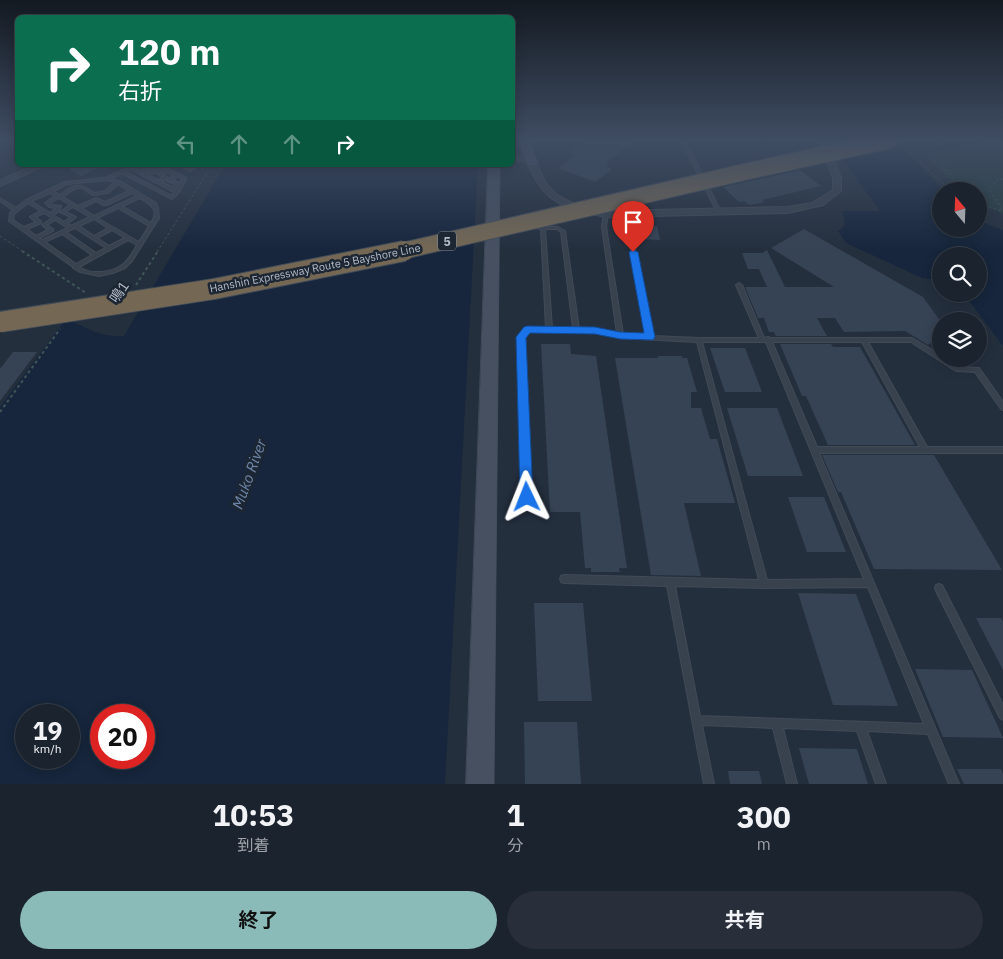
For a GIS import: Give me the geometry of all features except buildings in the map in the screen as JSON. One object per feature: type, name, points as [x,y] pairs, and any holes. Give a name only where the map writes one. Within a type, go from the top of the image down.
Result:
[{"type":"highway","name":"Hanshin Expressway Route 5 Bayshore Line","points":[[0,309],[154,286],[343,252],[676,177]]},
{"type":"highway","name":"Hanshin Expressway Route 5 Bayshore Line","points":[[0,322],[187,293],[340,265],[720,177]]},
{"type":"street","points":[[0,183],[15,177]]},
{"type":"street","points":[[480,784],[494,177]]},
{"type":"street","points":[[538,177],[542,184],[554,196],[578,210],[606,214],[788,210],[811,207],[826,202],[837,191],[836,177]]},
{"type":"lane","points":[[106,179],[112,177]]},
{"type":"lane","points":[[132,177],[172,198],[184,180],[179,177]]},
{"type":"lane","points":[[148,177],[177,192]]},
{"type":"lane","points":[[158,182],[166,178],[164,177]]},
{"type":"lane","points":[[170,189],[179,183],[169,180],[174,177]]},
{"type":"lane","points":[[701,177],[719,212]]},
{"type":"lane","points":[[142,182],[151,178]]},
{"type":"lane","points":[[106,179],[118,182],[154,204],[157,218],[126,263],[111,272],[100,274],[82,272],[11,220],[15,209],[50,191],[76,181],[106,179]]},
{"type":"lane","points":[[50,215],[59,207],[51,206],[47,203],[75,188],[86,188],[93,194],[104,193],[118,182]]},
{"type":"lane","points":[[50,191],[140,245]]},
{"type":"lane","points":[[64,224],[74,217],[62,212],[96,199],[105,204],[132,191]]},
{"type":"lane","points":[[41,242],[140,196]]},
{"type":"lane","points":[[0,199],[15,209]]},
{"type":"lane","points":[[28,201],[64,224],[86,232],[109,248]]},
{"type":"lane","points":[[118,206],[152,226]]},
{"type":"lane","points":[[24,230],[38,222],[32,217],[44,211]]},
{"type":"lane","points":[[606,214],[604,227],[620,336]]},
{"type":"lane","points":[[626,214],[650,337]]},
{"type":"lane","points":[[35,238],[51,230],[44,225],[56,218]]},
{"type":"lane","points":[[544,227],[549,330]]},
{"type":"lane","points":[[94,238],[112,228]]},
{"type":"lane","points":[[527,228],[558,228],[563,231],[576,330]]},
{"type":"lane","points":[[86,232],[92,230]]},
{"type":"lane","points":[[62,232],[95,256]]},
{"type":"lane","points":[[75,266],[128,238]]},
{"type":"lane","points":[[101,243],[107,240]]},
{"type":"lane","points":[[740,284],[814,450],[868,583],[954,784]]},
{"type":"lane","points":[[527,497],[521,337],[527,330],[595,331],[620,336],[699,340],[912,340],[932,353]]},
{"type":"lane","points":[[699,340],[764,584]]},
{"type":"lane","points":[[864,340],[925,450]]},
{"type":"lane","points":[[955,367],[958,369],[977,370],[1003,407]]},
{"type":"lane","points":[[814,450],[1003,450]]},
{"type":"lane","points":[[564,579],[764,584],[868,583]]},
{"type":"lane","points":[[670,582],[709,784]]},
{"type":"lane","points":[[939,588],[1003,715]]},
{"type":"lane","points":[[696,720],[931,729]]},
{"type":"lane","points":[[777,723],[792,784]]},
{"type":"lane","points":[[860,726],[881,784]]},
{"type":"path","name":"鳴1","points":[[134,288],[205,177]]},
{"type":"path","points":[[1003,179],[998,179],[989,189],[1003,211]]},
{"type":"path","points":[[988,207],[1003,211]]},
{"type":"path","name":"鳴1","points":[[0,236],[91,296]]},
{"type":"path","points":[[0,412],[64,323]]},
{"type":"green space","points":[[947,177],[1003,177],[1003,214],[988,206],[988,182],[952,182]]},
{"type":"water","name":"Muko River","points":[[218,177],[477,177],[445,784],[0,784],[0,407],[67,318],[87,329],[108,335],[124,336]]},
{"type":"water","points":[[855,177],[930,177],[935,182],[932,182],[932,238],[988,238],[988,224],[1003,230],[1003,346],[987,325],[987,312],[978,312],[970,302],[987,302],[987,247],[932,247],[932,280],[922,278],[846,243],[838,231],[845,222],[842,211],[880,211]]},
{"type":"route","points":[[527,497],[521,337],[527,330],[595,331],[620,336],[650,337],[633,252]]}]
